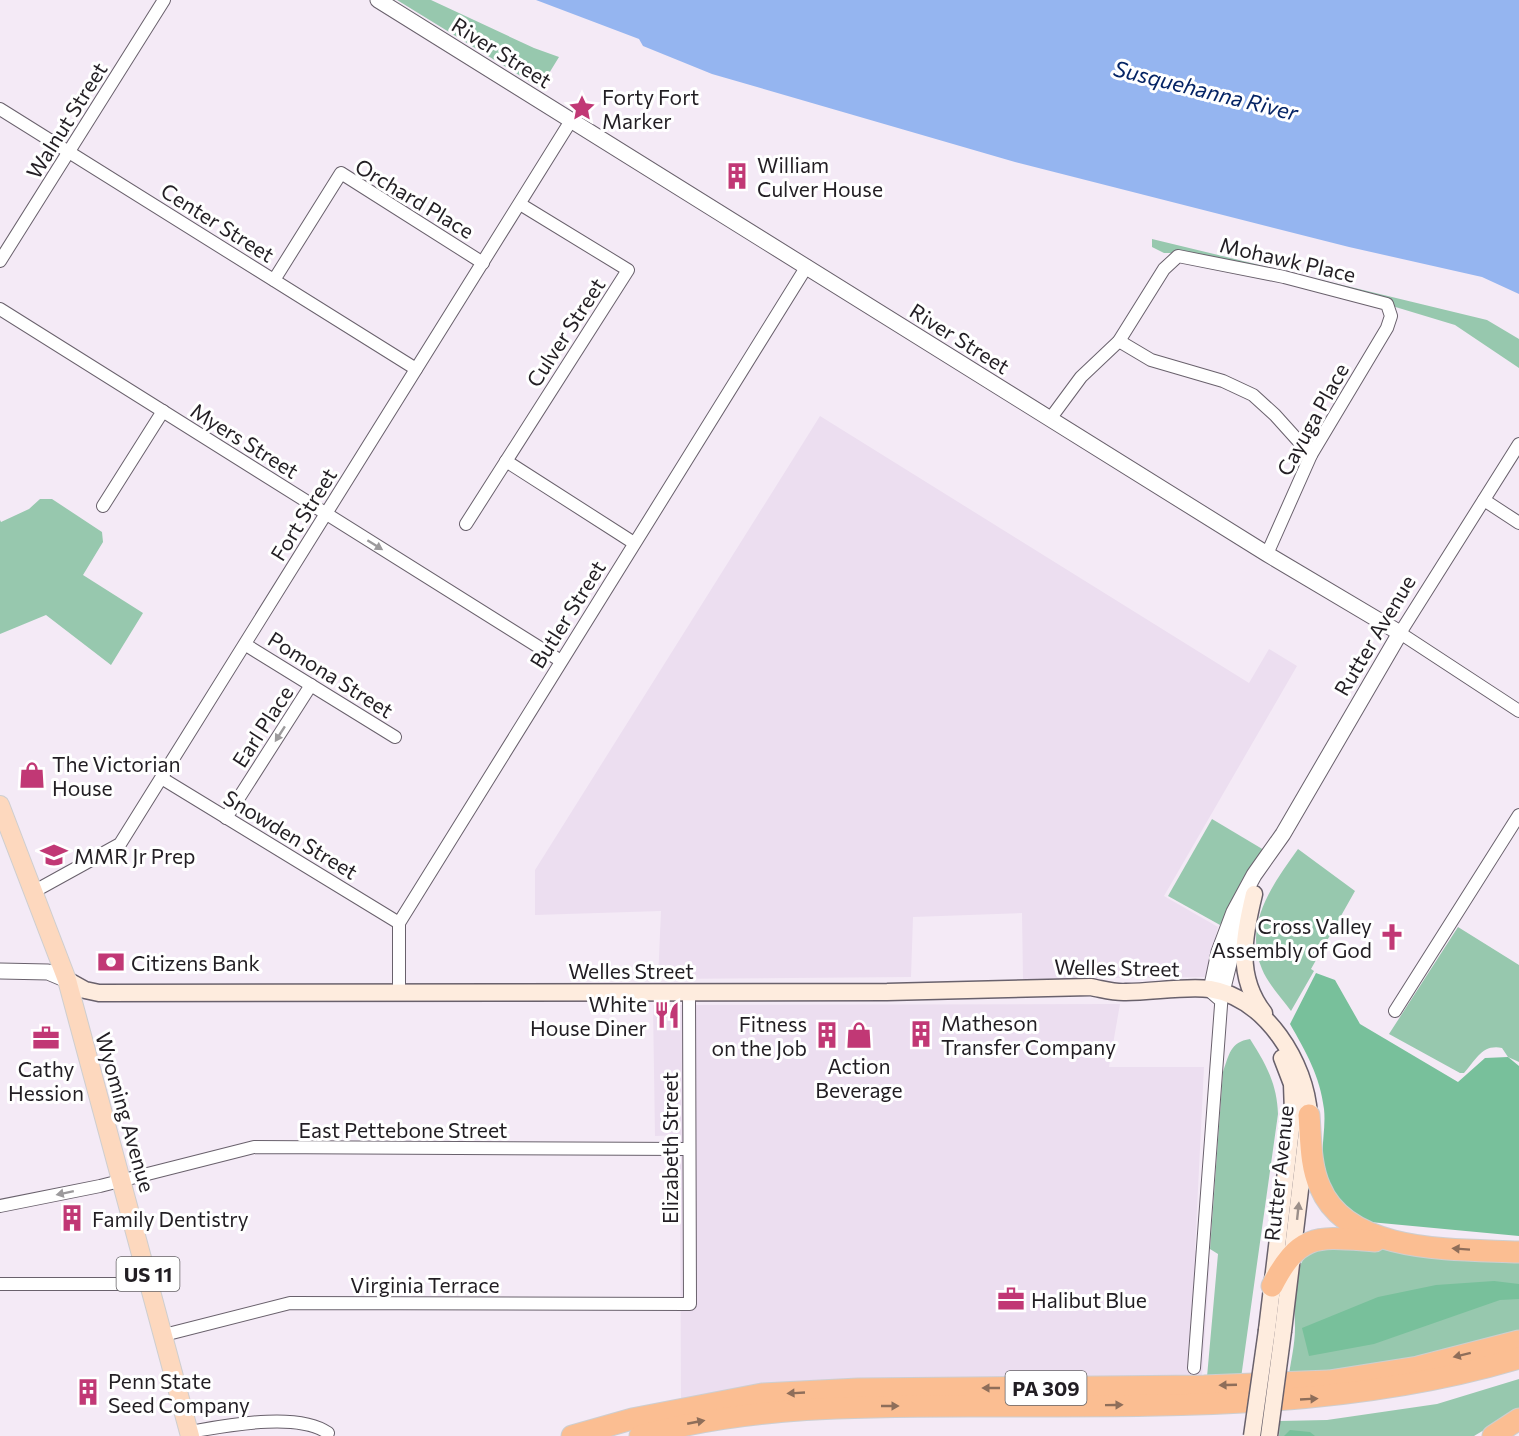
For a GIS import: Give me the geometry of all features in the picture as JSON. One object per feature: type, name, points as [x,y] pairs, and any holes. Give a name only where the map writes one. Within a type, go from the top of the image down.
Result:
[{"type":"highway","points":[[1309,1115],[1315,1173],[1325,1199],[1351,1224],[1397,1243]]},
{"type":"highway","points":[[1272,1286],[1292,1254],[1307,1241],[1329,1238],[1519,1252]]},
{"type":"highway","name":"PA 309","points":[[572,1436],[632,1419],[762,1394],[858,1389],[1204,1386],[1329,1381],[1418,1367],[1519,1341]]},
{"type":"highway","name":"PA 309","points":[[640,1436],[729,1416],[808,1408],[1195,1404],[1319,1398],[1406,1386],[1472,1372],[1519,1358]]},
{"type":"highway","points":[[1493,1436],[1519,1419]]},
{"type":"main road","name":"Wyoming Avenue","points":[[0,805],[67,980],[190,1434]]},
{"type":"main road","points":[[1254,894],[1244,934],[1245,970],[1255,1001],[1282,1041]]},
{"type":"main road","name":"Welles Street","points":[[67,980],[85,990],[99,993],[689,992],[1090,987],[1123,992],[1213,993]]},
{"type":"main road","name":"Rutter Avenue","points":[[1213,993],[1250,1008],[1282,1041],[1306,1084],[1309,1115],[1292,1254],[1252,1436]]},
{"type":"main road","name":"Rutter Avenue","points":[[1213,993],[1246,1014],[1266,1034],[1283,1060],[1292,1084],[1293,1113],[1272,1286],[1275,1331],[1269,1436]]},
{"type":"street","name":"Walnut Street","points":[[0,261],[164,0]]},
{"type":"street","name":"River Street","points":[[378,0],[1267,554],[1400,633],[1519,711]]},
{"type":"street","name":"Center Street","points":[[0,109],[416,369]]},
{"type":"street","name":"Fort Street","points":[[33,892],[120,844],[163,779],[572,119]]},
{"type":"street","name":"Orchard Place","points":[[274,280],[341,173],[483,262]]},
{"type":"street","name":"Culver Street","points":[[466,524],[628,270],[520,204]]},
{"type":"street","name":"Mohawk Place","points":[[1119,341],[1164,269],[1178,256],[1284,277],[1388,304]]},
{"type":"street","name":"Butler Street","points":[[399,923],[807,266]]},
{"type":"street","name":"Cayuga Place","points":[[1267,554],[1311,455],[1387,328],[1391,316],[1388,304]]},
{"type":"street","name":"Myers Street","points":[[0,309],[561,661]]},
{"type":"street","points":[[1050,419],[1081,377],[1119,341],[1151,360],[1223,381],[1253,395],[1275,415],[1311,455]]},
{"type":"street","points":[[103,506],[163,411]]},
{"type":"street","name":"Rutter Avenue","points":[[1194,1368],[1213,993],[1219,952],[1234,912],[1254,875],[1272,851],[1400,633],[1519,444]]},
{"type":"street","points":[[506,461],[634,543]]},
{"type":"street","points":[[1484,500],[1519,523]]},
{"type":"street","name":"Pomona Street","points":[[246,645],[395,737]]},
{"type":"street","name":"Earl Place","points":[[226,818],[311,685]]},
{"type":"street","name":"Snowden Street","points":[[163,779],[399,923]]},
{"type":"street","points":[[1395,1011],[1519,815]]},
{"type":"street","name":"Rutter Avenue","points":[[1213,993],[1272,851]]},
{"type":"street","points":[[399,923],[399,993]]},
{"type":"street","points":[[0,971],[48,972],[67,980]]},
{"type":"street","name":"Elizabeth Street","points":[[689,992],[690,1304]]},
{"type":"street","name":"East Pettebone Street","points":[[0,1206],[122,1180],[254,1147],[688,1149]]},
{"type":"street","points":[[0,1284],[151,1284]]},
{"type":"street","name":"Virginia Terrace","points":[[164,1335],[290,1303],[690,1304]]},
{"type":"street","points":[[190,1434],[243,1425],[299,1423],[315,1425],[328,1433]]},
{"type":"shaded area","points":[[820,416],[1249,683],[1269,649],[1297,666],[1164,896],[1218,927],[1205,977],[1023,979],[1022,913],[913,917],[911,977],[658,979],[661,911],[535,915],[535,870]]},
{"type":"shaded area","points":[[1120,1004],[1109,1067],[1204,1067],[1195,1250],[1210,1262],[1202,1377],[784,1385],[681,1399],[680,1135],[655,1136],[653,1005]]},
{"type":"green space","points":[[397,0],[431,0],[534,48],[559,57],[540,88]]},
{"type":"green space","points":[[1152,239],[1487,320],[1519,339],[1519,368],[1455,325],[1369,299],[1187,253],[1164,253],[1152,247]]},
{"type":"green space","points":[[40,499],[52,499],[102,532],[103,542],[83,575],[143,613],[111,665],[46,615],[0,634],[0,520],[1,522],[29,509]]},
{"type":"green space","points":[[1212,819],[1264,850],[1220,925],[1168,896]]},
{"type":"green space","points":[[1298,849],[1355,891],[1311,969],[1314,971],[1291,1011],[1262,969],[1257,952],[1256,936],[1258,920],[1271,890]]},
{"type":"green space","points":[[1458,927],[1519,965],[1519,1062],[1508,1057],[1502,1048],[1489,1048],[1480,1054],[1464,1073],[1460,1073],[1389,1034]]},
{"type":"green space","points":[[1316,973],[1335,980],[1360,1024],[1458,1082],[1485,1058],[1508,1057],[1519,1066],[1519,1236],[1370,1222],[1339,1199],[1329,1183],[1323,1164],[1324,1116],[1316,1075],[1290,1024]]},
{"type":"green space","points":[[1250,1039],[1270,1075],[1278,1114],[1241,1378],[1207,1377],[1218,1254],[1210,1249],[1223,1072],[1234,1046]]},
{"type":"green space","points":[[1381,1246],[1519,1260],[1519,1333],[1410,1363],[1289,1375],[1295,1334],[1295,1285],[1300,1265],[1306,1256],[1314,1250]]},
{"type":"green space","points":[[1494,1281],[1519,1284],[1519,1299],[1500,1300],[1374,1344],[1309,1356],[1302,1328],[1378,1297],[1436,1285]]},
{"type":"green space","points":[[1519,1379],[1519,1409],[1474,1436],[1279,1436],[1280,1421],[1327,1420],[1437,1404]]},
{"type":"green space","points":[[1290,1430],[1310,1432],[1315,1436],[1284,1436]]},
{"type":"water","name":"Susquehanna River","points":[[536,0],[1519,0],[1519,294],[1482,277],[1349,247],[1015,162],[712,74],[643,46],[639,39]]},
{"type":"place","name":"Forty Fort Marker","points":[[582,108]]},
{"type":"place","name":"William Culver House","points":[[737,176]]},
{"type":"place","name":"The Victorian House","points":[[32,775]]},
{"type":"place","name":"MMR Jr Prep","points":[[54,855]]},
{"type":"place","name":"Cross Valley Assembly of God","points":[[1392,937]]},
{"type":"place","name":"Citizens Bank","points":[[111,962]]},
{"type":"place","name":"White House Diner","points":[[667,1015]]},
{"type":"place","name":"Matheson Transfer Company","points":[[921,1034]]},
{"type":"place","name":"Fitness on the Job","points":[[827,1035]]},
{"type":"place","name":"Action Beverage","points":[[859,1035]]},
{"type":"place","name":"Cathy Hession","points":[[46,1038]]},
{"type":"place","name":"Family Dentistry","points":[[72,1218]]},
{"type":"place","name":"Halibut Blue","points":[[1011,1299]]},
{"type":"place","name":"Penn State Seed Company","points":[[88,1392]]}]
